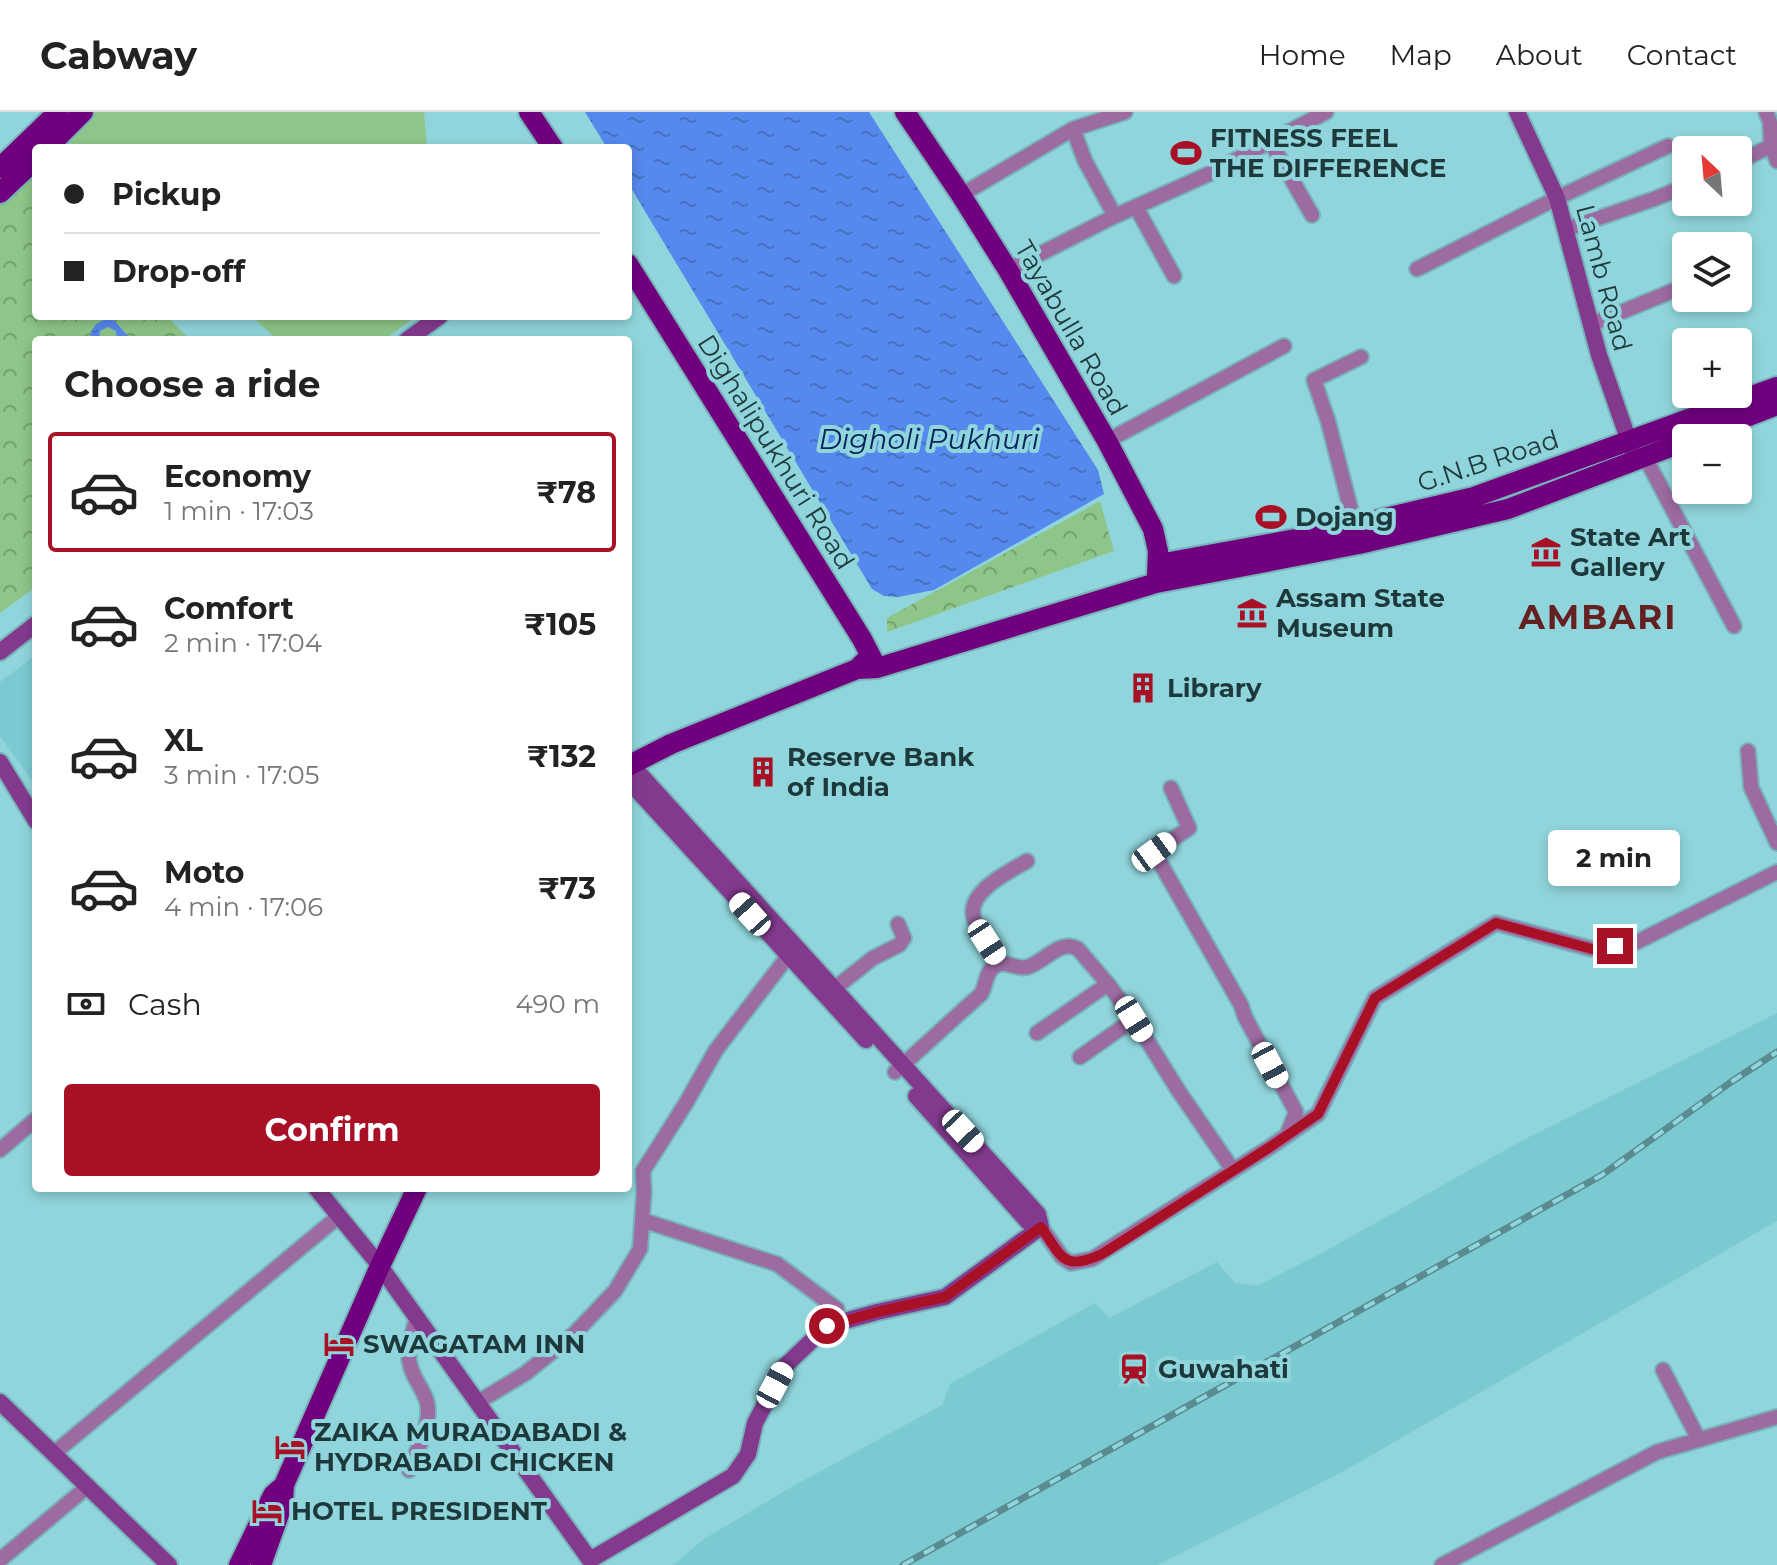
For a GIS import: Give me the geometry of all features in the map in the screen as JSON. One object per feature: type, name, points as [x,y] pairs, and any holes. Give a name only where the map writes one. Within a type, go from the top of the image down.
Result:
[{"type":"main road","points":[[0,168],[58,112]]},
{"type":"main road","points":[[51,144],[83,112]]},
{"type":"main road","points":[[529,112],[550,144]]},
{"type":"main road","name":"Tayabulla Road","points":[[905,112],[1008,270],[1107,441],[1153,529],[1158,551],[1157,573]]},
{"type":"main road","points":[[0,193],[32,163]]},
{"type":"main road","name":"Dighalipukhuri Road","points":[[632,270],[854,626],[868,664]]},
{"type":"main road","name":"G.N.B Road","points":[[1157,573],[1474,497],[1777,387]]},
{"type":"main road","points":[[1728,424],[1777,405]]},
{"type":"main road","name":"G.N.B Road","points":[[1157,573],[1359,544],[1508,509],[1672,446]]},
{"type":"main road","points":[[632,766],[671,744],[868,664],[1157,573]]},
{"type":"main road","points":[[261,1565],[283,1494],[380,1266],[415,1192]]},
{"type":"main road","points":[[239,1565],[273,1495],[283,1494]]},
{"type":"street","points":[[961,195],[1073,129],[1125,112]]},
{"type":"street","points":[[1008,270],[1115,216],[1211,173],[1326,112]]},
{"type":"street","name":"Lamb Road","points":[[1517,112],[1557,198],[1599,355],[1628,440],[1640,458]]},
{"type":"street","points":[[1766,112],[1770,122],[1771,146],[1777,161]]},
{"type":"street","points":[[1073,129],[1085,161],[1115,216]]},
{"type":"street","points":[[1270,141],[1312,215]]},
{"type":"street","points":[[1417,269],[1668,146]]},
{"type":"street","points":[[1752,155],[1771,146]]},
{"type":"street","points":[[1567,229],[1672,192]]},
{"type":"street","points":[[1136,207],[1174,276]]},
{"type":"street","points":[[1592,324],[1672,291]]},
{"type":"street","points":[[412,336],[434,320]]},
{"type":"street","points":[[1107,441],[1284,346]]},
{"type":"street","points":[[1355,526],[1314,380],[1361,357]]},
{"type":"street","points":[[1640,458],[1734,626]]},
{"type":"street","points":[[0,652],[32,627]]},
{"type":"street","points":[[1748,751],[1751,787],[1777,843]]},
{"type":"street","points":[[0,762],[32,814]]},
{"type":"street","points":[[632,771],[834,989],[1028,1222],[1041,1227],[1062,1257],[1071,1263],[1102,1254],[1318,1114],[1375,998],[1496,923],[1592,949],[1637,942],[1777,872]]},
{"type":"street","points":[[632,772],[788,956],[899,1069]]},
{"type":"street","points":[[1171,788],[1189,828],[1154,852],[1241,1005],[1296,1112],[1287,1136]]},
{"type":"street","points":[[1001,963],[974,920],[973,902],[987,887],[1027,861]]},
{"type":"street","points":[[834,989],[873,958],[899,945],[904,938],[898,924]]},
{"type":"street","points":[[899,1069],[981,994],[991,969],[1001,963],[1027,967],[1064,946],[1072,945],[1108,984],[1134,1019],[1233,1170]]},
{"type":"street","points":[[478,1402],[526,1373],[574,1334],[615,1291],[640,1249],[643,1171],[716,1050],[788,956]]},
{"type":"street","points":[[1037,1033],[1108,984]]},
{"type":"street","points":[[1080,1057],[1134,1019]]},
{"type":"street","points":[[0,1150],[32,1122]]},
{"type":"street","points":[[319,1192],[380,1266],[590,1560],[733,1476],[748,1454],[755,1423],[785,1366],[827,1326],[837,1309],[777,1264],[642,1220]]},
{"type":"street","points":[[53,1454],[339,1216]]},
{"type":"street","points":[[827,1326],[945,1297],[1041,1227]]},
{"type":"street","points":[[409,1470],[429,1408],[408,1365],[409,1344],[417,1318]]},
{"type":"street","points":[[1663,1370],[1699,1440]]},
{"type":"street","points":[[0,1402],[162,1563]]},
{"type":"street","points":[[1442,1565],[1657,1452],[1777,1417]]},
{"type":"street","points":[[0,1560],[87,1487]]},
{"type":"shaded area","points":[[32,658],[32,780],[0,736],[0,682]]},
{"type":"shaded area","points":[[1777,1013],[1777,1221],[1344,1471],[1158,1565],[673,1565],[704,1539],[788,1489],[942,1405],[950,1384],[1095,1303],[1109,1318],[1217,1262],[1235,1283],[1257,1286],[1523,1140]]},
{"type":"green space","points":[[75,112],[424,112],[427,144],[72,144],[58,132]]},
{"type":"green space","points":[[17,164],[32,179],[32,320],[171,320],[186,336],[32,336],[32,590],[0,613],[0,181]]},
{"type":"green space","points":[[256,320],[411,320],[389,336],[273,336]]},
{"type":"green space","points":[[1100,501],[1114,551],[887,632],[887,618]]},
{"type":"water","name":"Digholi Pukhuri","points":[[585,112],[869,112],[1098,470],[1104,494],[934,590],[898,597],[884,596],[872,589],[632,190],[632,144],[605,144]]},
{"type":"water","points":[[114,320],[128,336],[117,336],[116,331],[108,327],[100,331],[99,336],[91,336],[96,324]]},
{"type":"railway","points":[[903,1565],[1602,1175],[1777,1052]]},
{"type":"place","name":"FITNESS FEEL THE DIFFERENCE","points":[[1186,153]]},
{"type":"place","name":"Dojang","points":[[1271,517]]},
{"type":"place","name":"State Art Gallery","points":[[1546,552]]},
{"type":"place","name":"Assam State Museum","points":[[1252,613]]},
{"type":"place","name":"Library","points":[[1143,688]]},
{"type":"place","name":"Reserve Bank of India","points":[[763,772]]},
{"type":"place","name":"SWAGATAM INN","points":[[339,1344]]},
{"type":"place","name":"Guwahati","points":[[1134,1369]]},
{"type":"place","name":"ZAIKA MURADABADI & HYDRABADI CHICKEN","points":[[290,1447]]},
{"type":"place","name":"HOTEL PRESIDENT","points":[[267,1511]]},
{"type":"district","name":"AMBARI","points":[[1598,617]]},
{"type":"route","points":[[827,1326],[945,1297],[1041,1227],[1062,1257],[1071,1263],[1102,1254],[1318,1114],[1375,998],[1496,923],[1592,949],[1615,946]]}]
